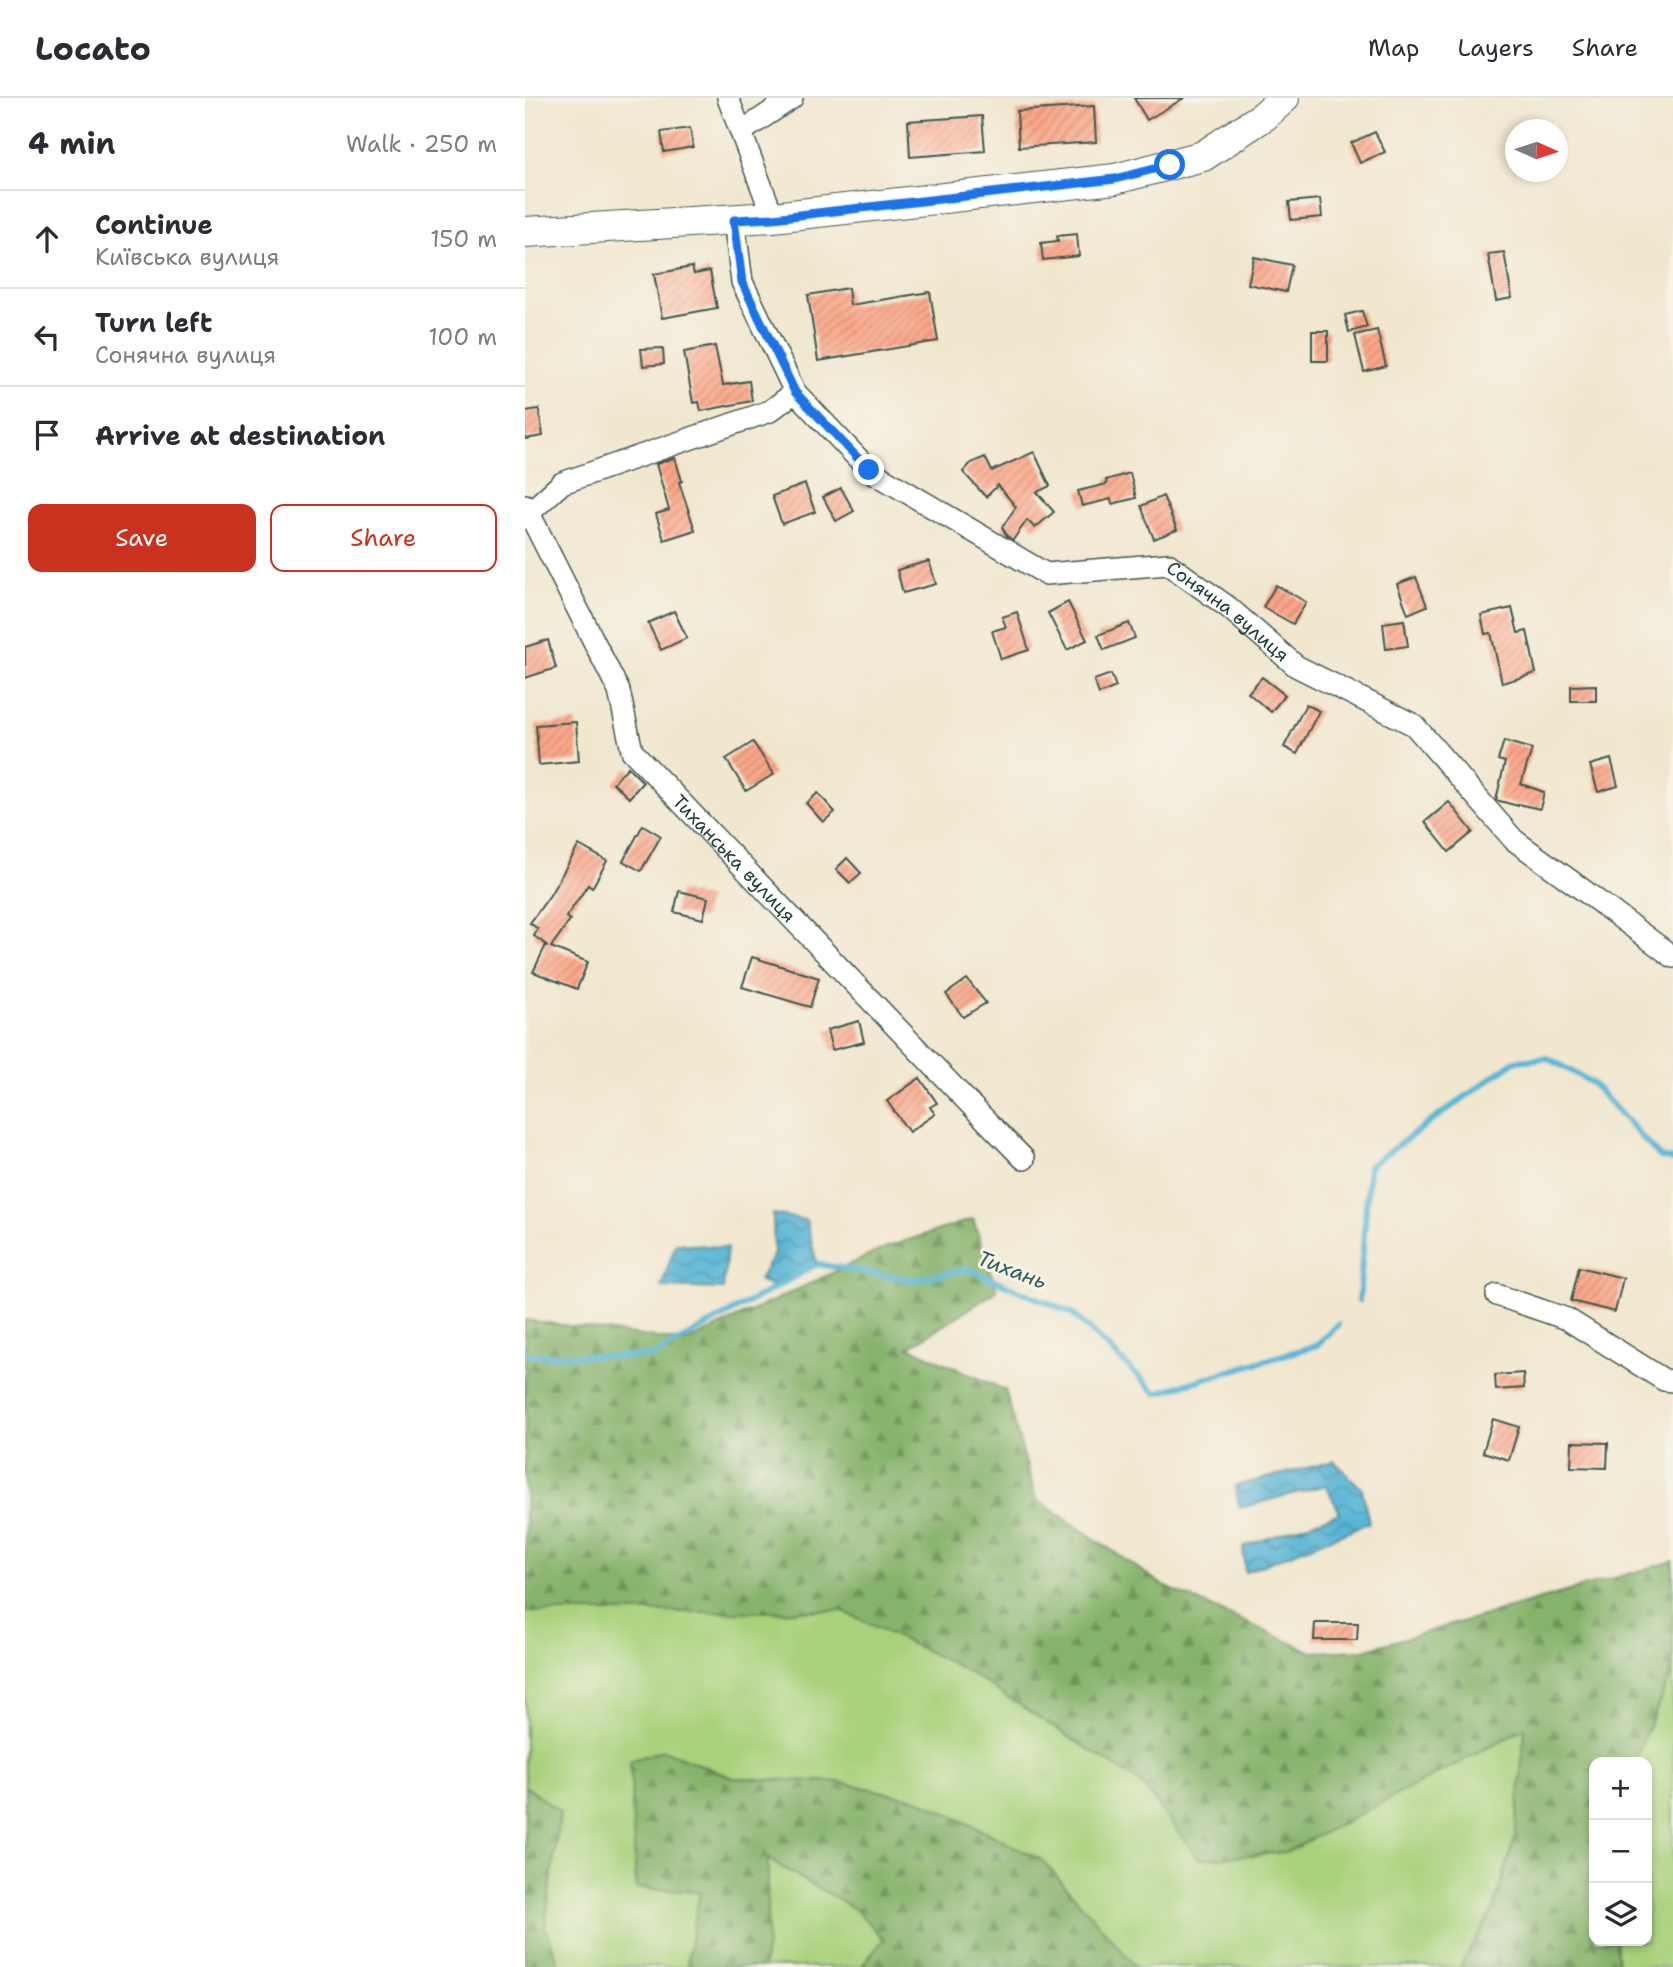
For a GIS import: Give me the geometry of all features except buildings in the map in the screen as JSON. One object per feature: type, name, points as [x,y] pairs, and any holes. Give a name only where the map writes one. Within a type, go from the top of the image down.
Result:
[{"type":"main road","points":[[525,232],[773,218],[1115,179],[1203,156],[1263,116],[1284,98]]},
{"type":"street","points":[[728,98],[773,218]]},
{"type":"street","points":[[741,132],[792,98]]},
{"type":"street","name":"Сонячна вулиця","points":[[734,220],[742,282],[795,392],[869,470],[1046,574],[1168,564],[1228,607],[1296,666],[1413,725],[1514,840],[1673,957]]},
{"type":"street","points":[[527,509],[562,483],[770,411],[795,392]]},
{"type":"street","name":"Тиханська вулиця","points":[[527,509],[619,691],[632,751],[1024,1159]]},
{"type":"street","points":[[1497,1295],[1567,1319],[1664,1380],[1673,1381]]},
{"type":"green space","points":[[973,1219],[997,1291],[909,1347],[1005,1390],[1036,1499],[1164,1586],[1312,1652],[1364,1650],[1673,1561],[1673,1670],[1636,1757],[1589,1757],[1589,1946],[1616,1946],[1618,1967],[1460,1967],[1494,1908],[1515,1837],[1525,1728],[1287,1852],[1199,1859],[1142,1784],[962,1668],[841,1610],[525,1612],[525,1320],[686,1342],[887,1247]]},
{"type":"green space","points":[[841,1610],[962,1668],[1142,1784],[1199,1859],[1287,1852],[1526,1727],[1515,1837],[1494,1908],[1460,1967],[1136,1967],[1042,1860],[920,1800],[840,1782],[733,1778],[663,1750],[636,1888],[700,1892],[687,1963],[689,1967],[560,1967],[545,1926],[560,1812],[525,1786],[525,1612]]},
{"type":"green space","points":[[1673,1670],[1673,1967],[1618,1967],[1616,1946],[1652,1946],[1652,1757],[1636,1757]]},
{"type":"green space","points":[[663,1750],[733,1778],[840,1782],[920,1800],[1042,1860],[1136,1967],[861,1967],[884,1939],[855,1909],[768,1859],[767,1945],[763,1967],[689,1967],[687,1963],[700,1892],[636,1888],[630,1761]]},
{"type":"green space","points":[[525,1786],[560,1812],[545,1926],[560,1967],[525,1967]]},
{"type":"green space","points":[[767,1859],[855,1909],[885,1939],[861,1967],[763,1967],[767,1945]]},
{"type":"water","points":[[773,1214],[806,1220],[817,1264],[774,1288],[759,1280],[774,1254]]},
{"type":"water","points":[[676,1243],[727,1248],[723,1289],[661,1287]]},
{"type":"water","points":[[1334,1461],[1362,1489],[1369,1523],[1245,1572],[1243,1547],[1340,1513],[1326,1485],[1240,1508],[1235,1486]]},
{"type":"waterway","name":"Тихань","points":[[1359,1301],[1369,1166],[1515,1061],[1548,1058],[1592,1083],[1660,1157],[1673,1160]]},
{"type":"waterway","name":"Тихань","points":[[525,1355],[651,1357],[817,1264],[914,1280],[968,1269],[1072,1313],[1156,1393],[1317,1345],[1338,1324]]},
{"type":"route","points":[[869,470],[795,392],[742,282],[734,220],[773,218],[1115,179],[1170,165]]}]
